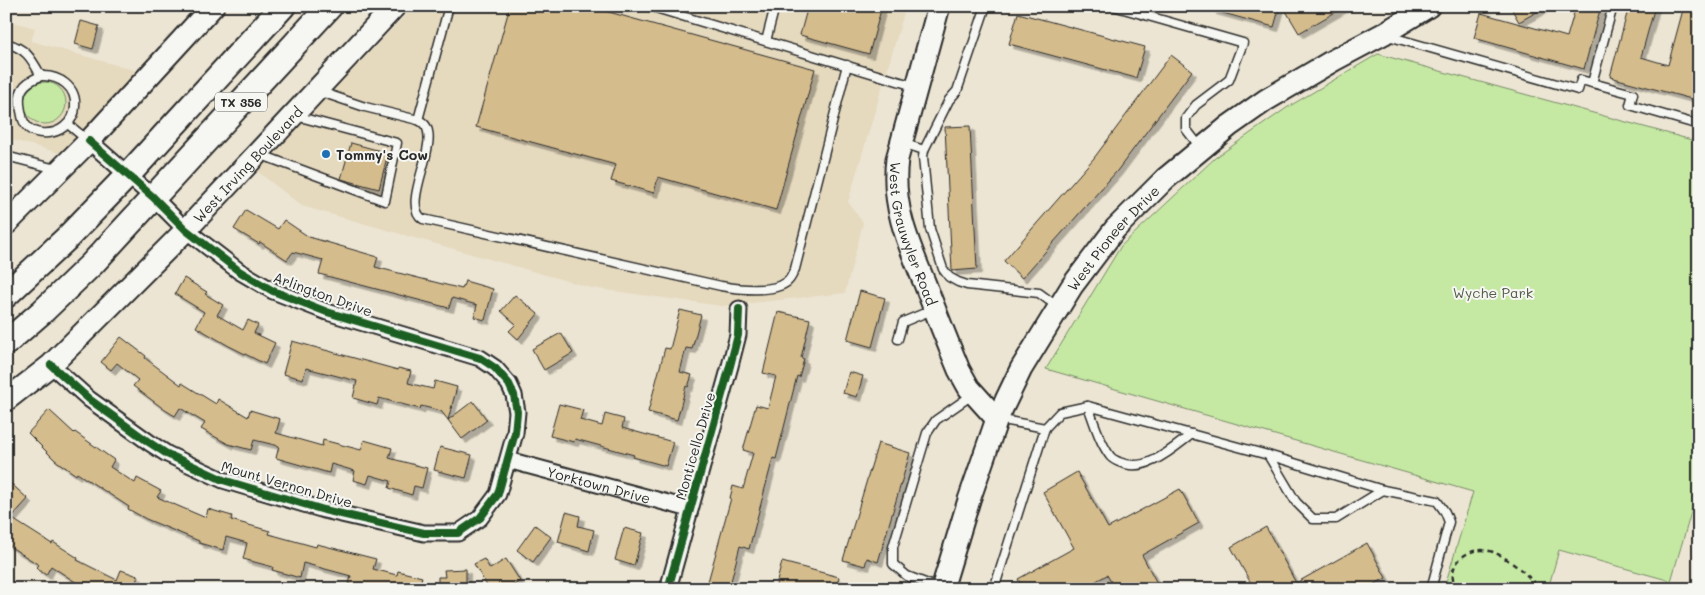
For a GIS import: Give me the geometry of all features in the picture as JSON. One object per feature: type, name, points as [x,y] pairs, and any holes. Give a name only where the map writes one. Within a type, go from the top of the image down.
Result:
[{"type":"main road","points":[[6,224],[89,141],[213,6]]},
{"type":"main road","name":"TX 356","points":[[6,295],[66,239],[127,176],[283,6]]},
{"type":"main road","name":"TX 356","points":[[6,343],[92,264],[330,6]]},
{"type":"main road","name":"West Irving Boulevard","points":[[6,400],[51,364],[186,230],[395,6]]},
{"type":"main road","name":"West Grauwyler Road","points":[[939,6],[901,142],[895,174],[898,206],[906,238],[959,370],[974,394],[997,419]]},
{"type":"main road","name":"West Pioneer Drive","points":[[942,589],[968,500],[997,419],[1028,356],[1058,307],[1115,229],[1159,185],[1229,126],[1266,100],[1429,6]]},
{"type":"street","name":"Arlington Drive","points":[[89,141],[153,197],[186,230],[239,271],[286,297],[327,312],[480,358],[495,368],[509,384],[514,395],[517,412],[515,434],[508,460]]},
{"type":"street","name":"Monticello Drive","points":[[668,589],[738,335],[739,309]]},
{"type":"street","name":"Mount Vernon Drive","points":[[51,364],[89,399],[150,443],[204,472],[243,487],[324,510],[424,533],[458,533],[480,518],[498,494],[508,460]]},
{"type":"street","name":"Yorktown Drive","points":[[508,460],[690,509]]},
{"type":"lane","points":[[418,120],[449,6]]},
{"type":"lane","points":[[649,6],[916,86]]},
{"type":"lane","points":[[766,41],[775,6]]},
{"type":"lane","points":[[986,6],[957,91],[949,100],[924,150],[923,157],[930,229],[943,269],[949,277],[967,285],[1039,293],[1058,307]]},
{"type":"lane","points":[[1113,6],[1243,43],[1229,80],[1196,105],[1186,118],[1186,129],[1202,148]]},
{"type":"lane","points":[[1592,83],[1613,6]]},
{"type":"lane","points":[[1383,34],[1578,90],[1581,80],[1633,94],[1630,105],[1699,125]]},
{"type":"lane","points":[[6,43],[20,47],[32,60],[41,76]]},
{"type":"lane","points":[[316,90],[365,107],[423,122],[428,136],[427,151],[414,204],[419,217],[423,219],[736,289],[777,287],[788,281],[795,268],[847,65]]},
{"type":"lane","points":[[41,76],[59,78],[72,90],[75,99],[73,117],[68,124],[50,134],[31,129],[24,123],[19,95],[24,86],[41,76]]},
{"type":"lane","points":[[258,153],[386,201],[397,143],[293,115]]},
{"type":"lane","points":[[68,124],[89,141]]},
{"type":"lane","points":[[901,142],[924,150]]},
{"type":"lane","points":[[6,156],[60,170]]},
{"type":"lane","points":[[898,339],[902,322],[934,309]]},
{"type":"lane","points":[[942,589],[907,576],[893,564],[893,547],[927,434],[936,420],[974,394]]},
{"type":"lane","points":[[1088,406],[1099,436],[1111,458],[1122,463],[1134,465],[1147,463],[1165,454],[1192,434]]},
{"type":"lane","points":[[994,589],[1045,428],[1060,412],[1088,406],[1268,455],[1383,490],[1437,501],[1449,522],[1431,589]]},
{"type":"lane","points":[[997,419],[1045,428]]},
{"type":"lane","points":[[1268,455],[1296,502],[1313,519],[1336,519],[1383,490]]},
{"type":"path","points":[[1455,589],[1452,576],[1455,566],[1462,557],[1474,550],[1493,552],[1522,570],[1532,580],[1537,589]]},
{"type":"shaded area","points":[[414,6],[906,6],[848,202],[863,223],[845,293],[722,306],[592,288],[302,206],[257,171]]},
{"type":"shaded area","points":[[6,20],[35,28],[31,41],[137,71],[63,154],[6,138]]},
{"type":"green space","name":"Wyche Park","points":[[1378,54],[1699,142],[1699,485],[1671,581],[1559,550],[1548,589],[1444,589],[1473,492],[1046,369],[1121,246],[1215,158],[1288,107]]},
{"type":"green space","points":[[45,82],[60,88],[66,103],[60,118],[45,124],[30,118],[24,103],[30,88]]},
{"type":"building","points":[[510,6],[587,6],[815,69],[776,210],[658,177],[654,193],[611,181],[616,165],[476,127]]},
{"type":"building","points":[[808,6],[882,6],[869,54],[800,35]]},
{"type":"building","points":[[1212,6],[1280,6],[1274,27],[1212,10]]},
{"type":"building","points":[[1283,6],[1346,6],[1299,33]]},
{"type":"building","points":[[1510,6],[1547,6],[1519,22]]},
{"type":"building","points":[[1576,6],[1601,6],[1584,69],[1474,38],[1481,13],[1567,37]]},
{"type":"building","points":[[1629,6],[1655,6],[1641,57],[1668,65],[1684,6],[1699,6],[1699,101],[1610,77]]},
{"type":"building","points":[[1018,13],[1145,47],[1136,78],[1009,44]]},
{"type":"building","points":[[81,21],[99,26],[93,49],[75,44]]},
{"type":"building","points":[[1171,55],[1192,71],[1117,171],[1022,278],[1004,261],[1094,158]]},
{"type":"building","points":[[970,126],[977,269],[952,271],[945,127]]},
{"type":"building","points":[[351,143],[388,153],[379,189],[341,179]]},
{"type":"building","points":[[246,210],[278,229],[284,220],[309,237],[378,257],[375,267],[462,289],[465,281],[493,289],[485,320],[474,317],[477,305],[452,298],[449,308],[319,274],[323,260],[293,252],[287,260],[260,242],[259,244],[234,229]]},
{"type":"building","points":[[184,278],[207,292],[205,294],[223,305],[217,315],[243,330],[248,320],[258,325],[254,333],[275,343],[265,364],[196,327],[204,312],[175,294]]},
{"type":"building","points":[[860,291],[885,298],[872,347],[847,340]]},
{"type":"building","points":[[515,295],[538,314],[518,339],[509,331],[516,324],[501,311]]},
{"type":"building","points":[[680,310],[701,315],[692,349],[686,348],[680,372],[692,375],[688,387],[686,386],[677,420],[648,412],[665,348],[670,349]]},
{"type":"building","points":[[778,312],[810,319],[801,358],[804,359],[799,377],[797,376],[776,459],[773,458],[749,549],[740,546],[729,589],[706,589],[733,486],[743,489],[753,453],[743,450],[756,405],[768,408],[776,376],[763,373]]},
{"type":"building","points":[[561,333],[573,353],[544,370],[532,349]]},
{"type":"building","points":[[121,337],[181,385],[182,383],[216,404],[218,399],[248,417],[250,410],[280,419],[276,433],[322,446],[323,440],[361,450],[364,440],[392,448],[389,458],[427,468],[422,488],[414,486],[412,495],[389,488],[391,481],[370,475],[367,484],[353,480],[355,471],[331,464],[329,473],[276,458],[279,446],[254,440],[251,450],[228,444],[201,429],[205,423],[180,408],[175,416],[165,410],[133,386],[138,380],[117,363],[111,370],[101,362]]},
{"type":"building","points":[[292,341],[398,370],[398,368],[411,371],[408,383],[433,389],[435,381],[457,387],[448,420],[441,411],[421,406],[420,409],[379,398],[377,405],[353,398],[357,381],[306,368],[303,379],[283,374]]},
{"type":"building","points":[[849,372],[863,376],[857,397],[843,393]]},
{"type":"building","points":[[473,401],[487,420],[462,439],[448,420]]},
{"type":"building","points":[[559,404],[583,410],[580,420],[602,426],[605,414],[624,419],[622,428],[673,442],[666,466],[575,439],[574,442],[550,436]]},
{"type":"building","points":[[49,410],[74,433],[114,460],[110,467],[135,483],[137,478],[161,491],[157,497],[206,518],[208,509],[232,516],[231,520],[270,531],[269,534],[316,547],[317,544],[376,559],[373,569],[397,575],[398,571],[422,577],[418,589],[365,589],[349,584],[351,576],[303,563],[300,578],[272,570],[273,567],[243,559],[247,543],[226,537],[223,550],[199,543],[199,541],[146,519],[55,460],[28,433]]},
{"type":"building","points":[[878,443],[910,453],[878,562],[867,558],[865,566],[843,560]]},
{"type":"building","points":[[440,447],[472,455],[466,478],[434,470]]},
{"type":"building","points":[[1077,472],[1108,528],[1180,489],[1199,523],[1142,555],[1160,589],[1115,589],[1107,575],[1082,589],[1023,589],[1018,579],[1074,548],[1043,492]]},
{"type":"building","points":[[6,479],[28,499],[11,518],[52,544],[53,542],[78,558],[77,560],[117,580],[121,570],[138,576],[134,589],[74,589],[77,583],[51,566],[46,575],[36,568],[39,565],[6,544]]},
{"type":"building","points":[[566,512],[580,516],[578,526],[594,530],[589,551],[558,542]]},
{"type":"building","points":[[535,525],[551,537],[533,562],[517,550]]},
{"type":"building","points":[[1266,527],[1296,583],[1367,543],[1386,578],[1365,589],[1254,589],[1231,547]]},
{"type":"building","points":[[624,528],[643,533],[634,566],[615,560]]},
{"type":"building","points":[[484,559],[490,569],[506,559],[520,581],[508,589],[489,589],[474,564]]},
{"type":"building","points":[[782,562],[839,577],[836,589],[775,589]]},
{"type":"building","points":[[466,569],[466,589],[438,589],[438,577],[445,577],[444,570]]},
{"type":"cycle path","points":[[51,365],[89,399],[150,443],[167,454],[223,480],[324,510],[424,533],[458,533],[480,518],[498,494],[515,433],[517,412],[514,395],[509,384],[495,368],[480,358],[327,312],[273,291],[239,271],[186,230],[153,197],[89,141]]},
{"type":"cycle path","points":[[668,589],[738,335],[739,309]]},
{"type":"place","name":"Tommy's Cow","points":[[326,154]]}]
